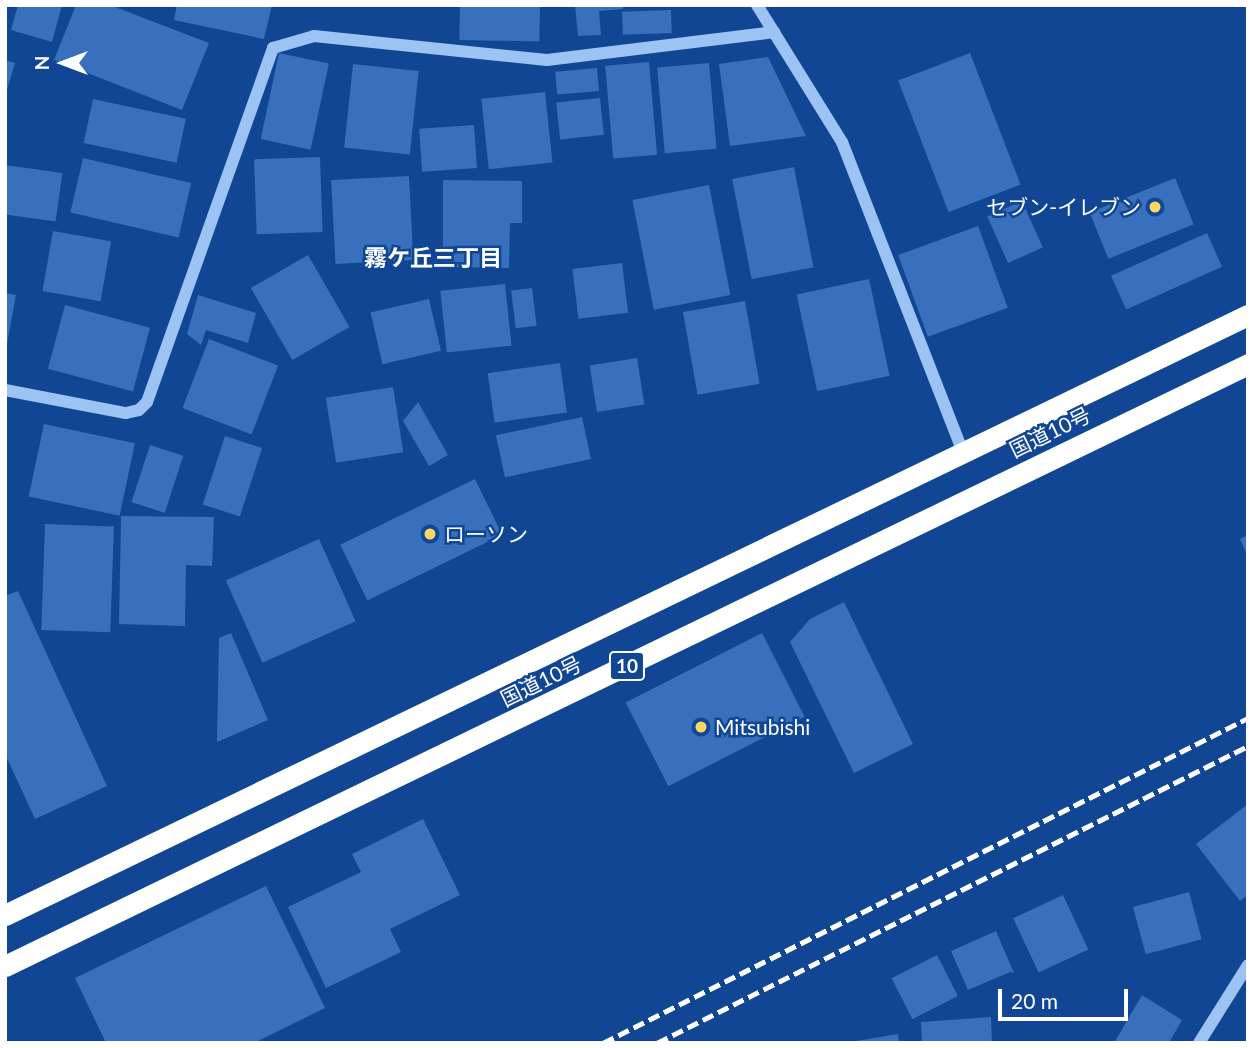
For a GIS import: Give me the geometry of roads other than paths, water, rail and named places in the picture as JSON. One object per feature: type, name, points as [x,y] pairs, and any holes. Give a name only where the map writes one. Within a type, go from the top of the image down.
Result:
[{"type":"highway","name":"国道10号","points":[[5,915],[1248,315]]},
{"type":"highway","name":"国道10号","points":[[5,966],[1248,364]]},
{"type":"street","points":[[757,5],[842,142],[963,453]]},
{"type":"street","points":[[5,390],[126,412],[139,410],[147,402],[274,48],[314,36],[547,60],[774,32]]},
{"type":"street","points":[[1199,1043],[1248,965]]},
{"type":"railway","points":[[603,1043],[1248,718]]},
{"type":"railway","points":[[657,1043],[1248,746]]},
{"type":"place","name":"セブン-イレブン","points":[[1155,207]]},
{"type":"place","name":"ローソン","points":[[430,534]]},
{"type":"place","name":"Mitsubishi","points":[[701,727]]},
{"type":"district","name":"霧ケ丘三丁目","points":[[433,257]]}]
